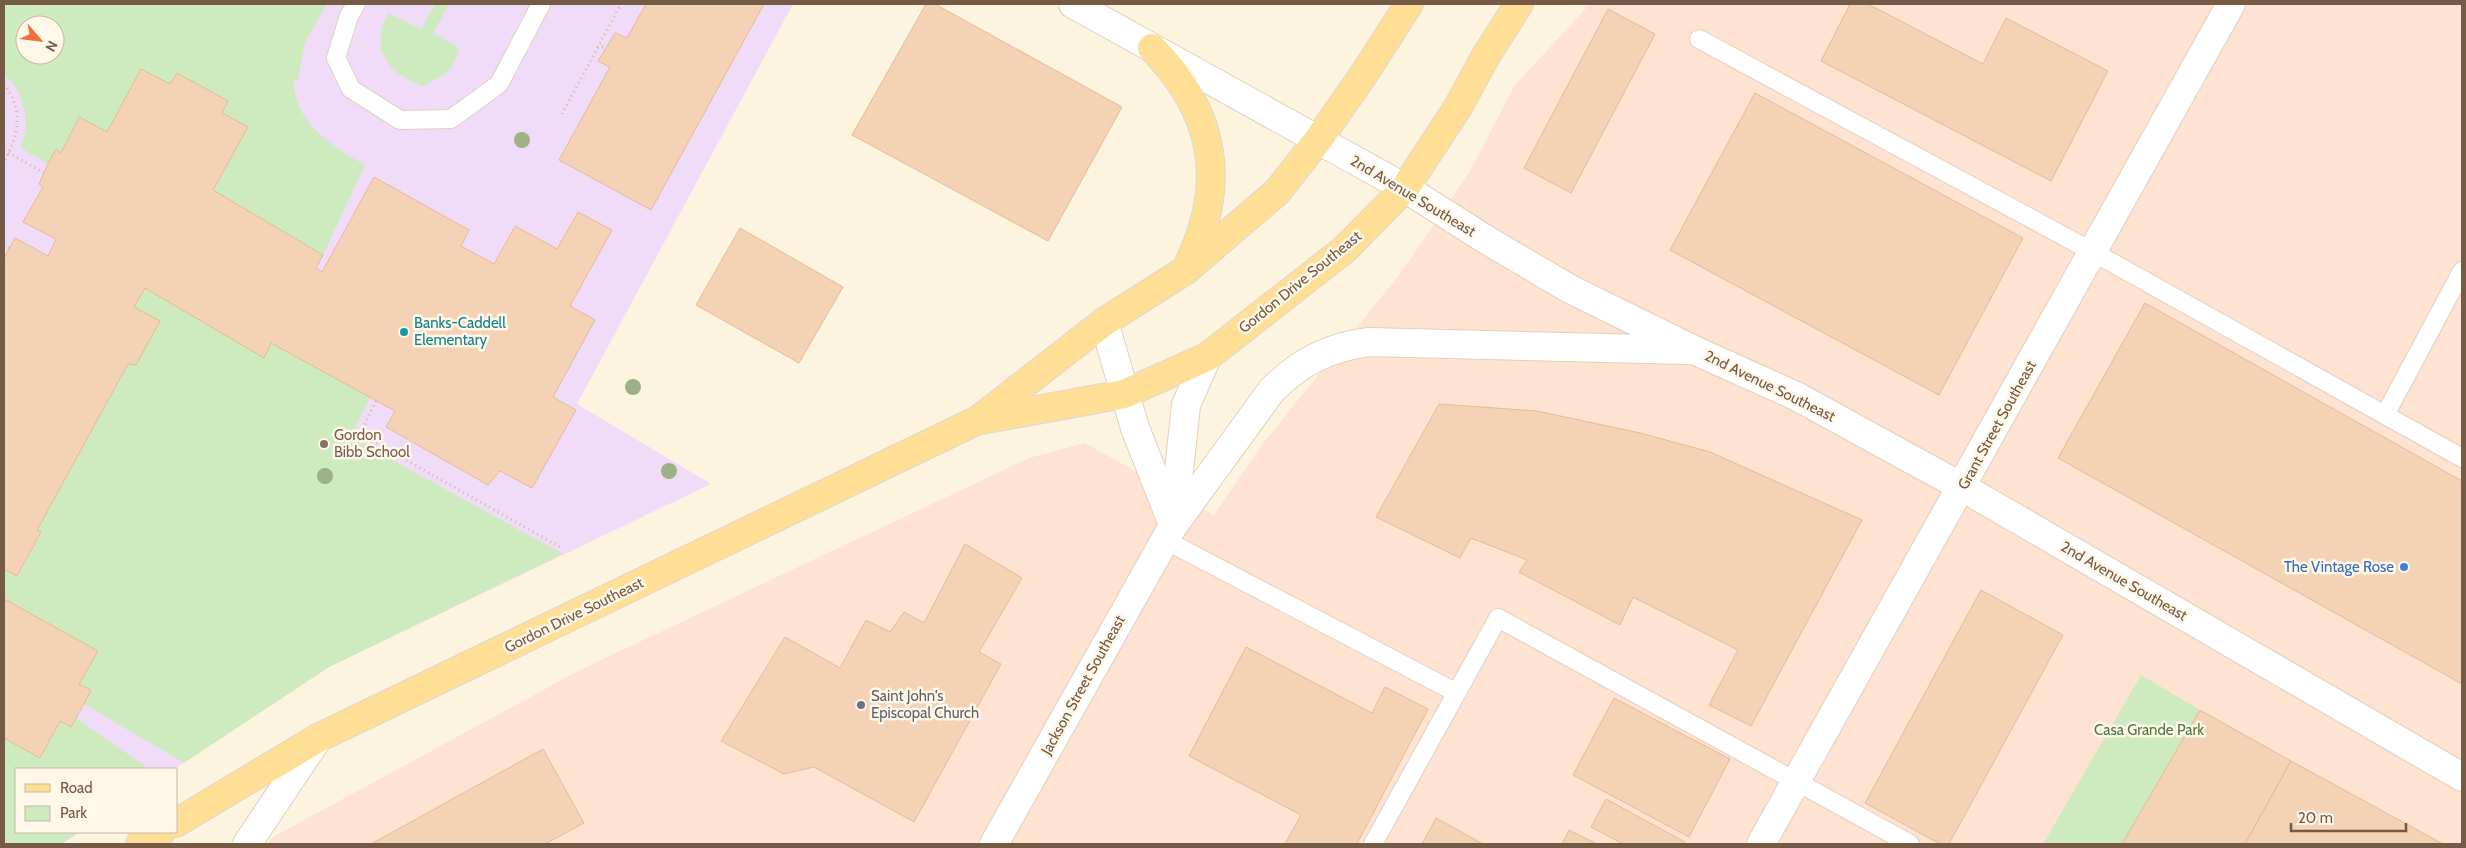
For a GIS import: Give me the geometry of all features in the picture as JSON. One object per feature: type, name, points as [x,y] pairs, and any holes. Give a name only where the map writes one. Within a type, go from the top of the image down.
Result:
[{"type":"main road","name":"Gordon Drive Southeast","points":[[178,822],[318,738],[978,420],[1104,322],[1186,270],[1277,192],[1318,140],[1364,74],[1409,4]]},
{"type":"main road","name":"Gordon Drive Southeast","points":[[978,420],[1124,394],[1206,357],[1344,249],[1405,188],[1458,107],[1486,54],[1519,4]]},
{"type":"main road","points":[[1152,48],[1173,69],[1189,94],[1202,122],[1209,150],[1211,181],[1208,212],[1199,242],[1186,270]]},
{"type":"main road","points":[[140,844],[159,833]]},
{"type":"street","name":"2nd Avenue Southeast","points":[[1073,4],[1405,188],[1485,240],[1570,289],[1796,396],[1962,487],[2462,777]]},
{"type":"street","name":"Grant Street Southeast","points":[[1761,844],[2231,4]]},
{"type":"street","points":[[1104,322],[1124,394],[1169,533]]},
{"type":"street","points":[[1169,533],[1272,390],[1288,374],[1308,360],[1328,350],[1348,344],[1369,342],[1696,350]]},
{"type":"street","name":"Jackson Street Southeast","points":[[994,844],[1169,533],[1186,404],[1206,357]]},
{"type":"street","points":[[247,844],[318,738]]},
{"type":"lane","points":[[356,4],[349,16],[336,58],[351,90],[400,120],[451,119],[498,84],[541,4]]},
{"type":"lane","points":[[1700,39],[2092,252],[2462,458]]},
{"type":"lane","points":[[2385,415],[2462,271]]},
{"type":"lane","points":[[1169,533],[1457,693]]},
{"type":"lane","points":[[1374,844],[1498,618],[1910,844]]},
{"type":"path","points":[[562,114],[621,4]]},
{"type":"path","points":[[597,47],[607,47]]},
{"type":"path","points":[[4,84],[10,93],[17,115],[18,132],[4,162]]},
{"type":"path","points":[[4,150],[44,173]]},
{"type":"path","points":[[4,245],[10,248]]},
{"type":"path","points":[[376,401],[360,434],[560,547]]},
{"type":"shaded area","name":"Gordon Bibb School","points":[[4,4],[793,4],[577,404],[711,484],[329,667],[176,768],[15,768],[15,833],[78,833],[61,844],[4,844]]},
{"type":"shaded area","points":[[1590,4],[2462,4],[2462,844],[268,844],[273,837],[580,670],[1029,458],[1085,443],[1214,515],[1261,446],[1403,270],[1470,171],[1515,85]]},
{"type":"green space","points":[[4,4],[327,4],[305,42],[298,81],[292,81],[299,106],[309,123],[331,144],[365,165],[323,255],[213,190],[248,127],[222,113],[177,73],[170,84],[141,69],[107,132],[79,117],[61,153],[57,150],[48,164],[21,148],[26,124],[24,109],[20,95],[9,79],[4,76]]},
{"type":"green space","points":[[435,4],[449,4],[433,33],[459,48],[451,68],[437,79],[423,86],[400,75],[385,59],[381,49],[381,38],[388,13],[421,29]]},
{"type":"green space","points":[[145,288],[264,358],[271,343],[370,397],[351,437],[563,554],[329,667],[184,763],[84,704],[91,690],[79,684],[97,651],[4,599],[4,569],[18,576],[41,533],[37,530],[128,364],[159,321],[134,307]]},
{"type":"green space","name":"Casa Grande Park","points":[[2141,675],[2200,710],[2122,844],[2043,844]]},
{"type":"green space","points":[[76,718],[148,768],[15,768],[15,833],[78,833],[61,844],[4,844],[4,738],[40,758],[60,721],[71,727]]},
{"type":"building","points":[[646,4],[764,4],[651,210],[559,160],[610,67],[598,61],[615,33],[627,38]]},
{"type":"building","points":[[926,4],[935,4],[1122,107],[1048,241],[852,135]]},
{"type":"building","points":[[1850,4],[1868,4],[1983,64],[2006,18],[2108,71],[2051,181],[1821,61]]},
{"type":"building","points":[[1608,9],[1655,34],[1571,193],[1524,168]]},
{"type":"building","name":"Banks-Caddell Elementary","points":[[141,69],[170,84],[177,73],[228,101],[222,113],[248,127],[213,190],[323,255],[316,268],[322,272],[374,177],[469,230],[461,246],[494,264],[515,226],[557,249],[578,212],[612,230],[570,306],[595,320],[553,397],[576,410],[532,488],[500,471],[488,485],[386,427],[395,411],[271,343],[264,358],[145,288],[134,307],[160,321],[136,365],[128,364],[37,530],[41,532],[17,576],[4,569],[4,258],[15,238],[48,256],[56,239],[23,222],[43,187],[39,184],[48,164],[56,149],[61,153],[79,117],[107,132]]},
{"type":"building","points":[[1755,93],[2023,238],[1939,395],[1670,250]]},
{"type":"building","points":[[740,228],[843,287],[799,363],[696,305]]},
{"type":"building","points":[[2145,303],[2462,481],[2462,684],[2058,458]]},
{"type":"building","points":[[1439,404],[1537,411],[1640,433],[1710,452],[1862,520],[1751,726],[1709,705],[1738,650],[1633,597],[1620,625],[1519,572],[1527,560],[1471,538],[1460,558],[1376,517]]},
{"type":"building","name":"Saint John's Episcopal Church","points":[[965,544],[1022,578],[979,652],[1001,664],[914,822],[814,767],[784,774],[721,741],[785,637],[840,668],[866,620],[890,632],[904,612],[924,623]]},
{"type":"building","points":[[1981,590],[2063,635],[1949,844],[1940,844],[1865,803]]},
{"type":"building","points":[[4,599],[98,651],[79,684],[91,690],[84,704],[71,727],[60,721],[40,758],[4,738]]},
{"type":"building","points":[[1246,647],[1372,713],[1385,687],[1428,709],[1357,844],[1285,844],[1301,815],[1189,756]]},
{"type":"building","points":[[1614,698],[1730,759],[1689,837],[1573,775]]},
{"type":"building","points":[[2200,710],[2291,761],[2245,844],[2122,844]]},
{"type":"building","points":[[543,749],[584,823],[545,844],[371,844]]},
{"type":"building","points":[[2291,761],[2443,844],[2245,844]]},
{"type":"building","points":[[1606,799],[1685,842],[1684,844],[1623,844],[1591,827]]},
{"type":"building","points":[[1436,818],[1483,844],[1422,844]]},
{"type":"building","points":[[1569,830],[1597,844],[1562,844]]},
{"type":"place","name":"Banks-Caddell Elementary","points":[[404,332]]},
{"type":"place","name":"Gordon Bibb School","points":[[324,444]]},
{"type":"place","name":"The Vintage Rose","points":[[2404,567]]},
{"type":"place","name":"Saint John's Episcopal Church","points":[[861,705]]}]
